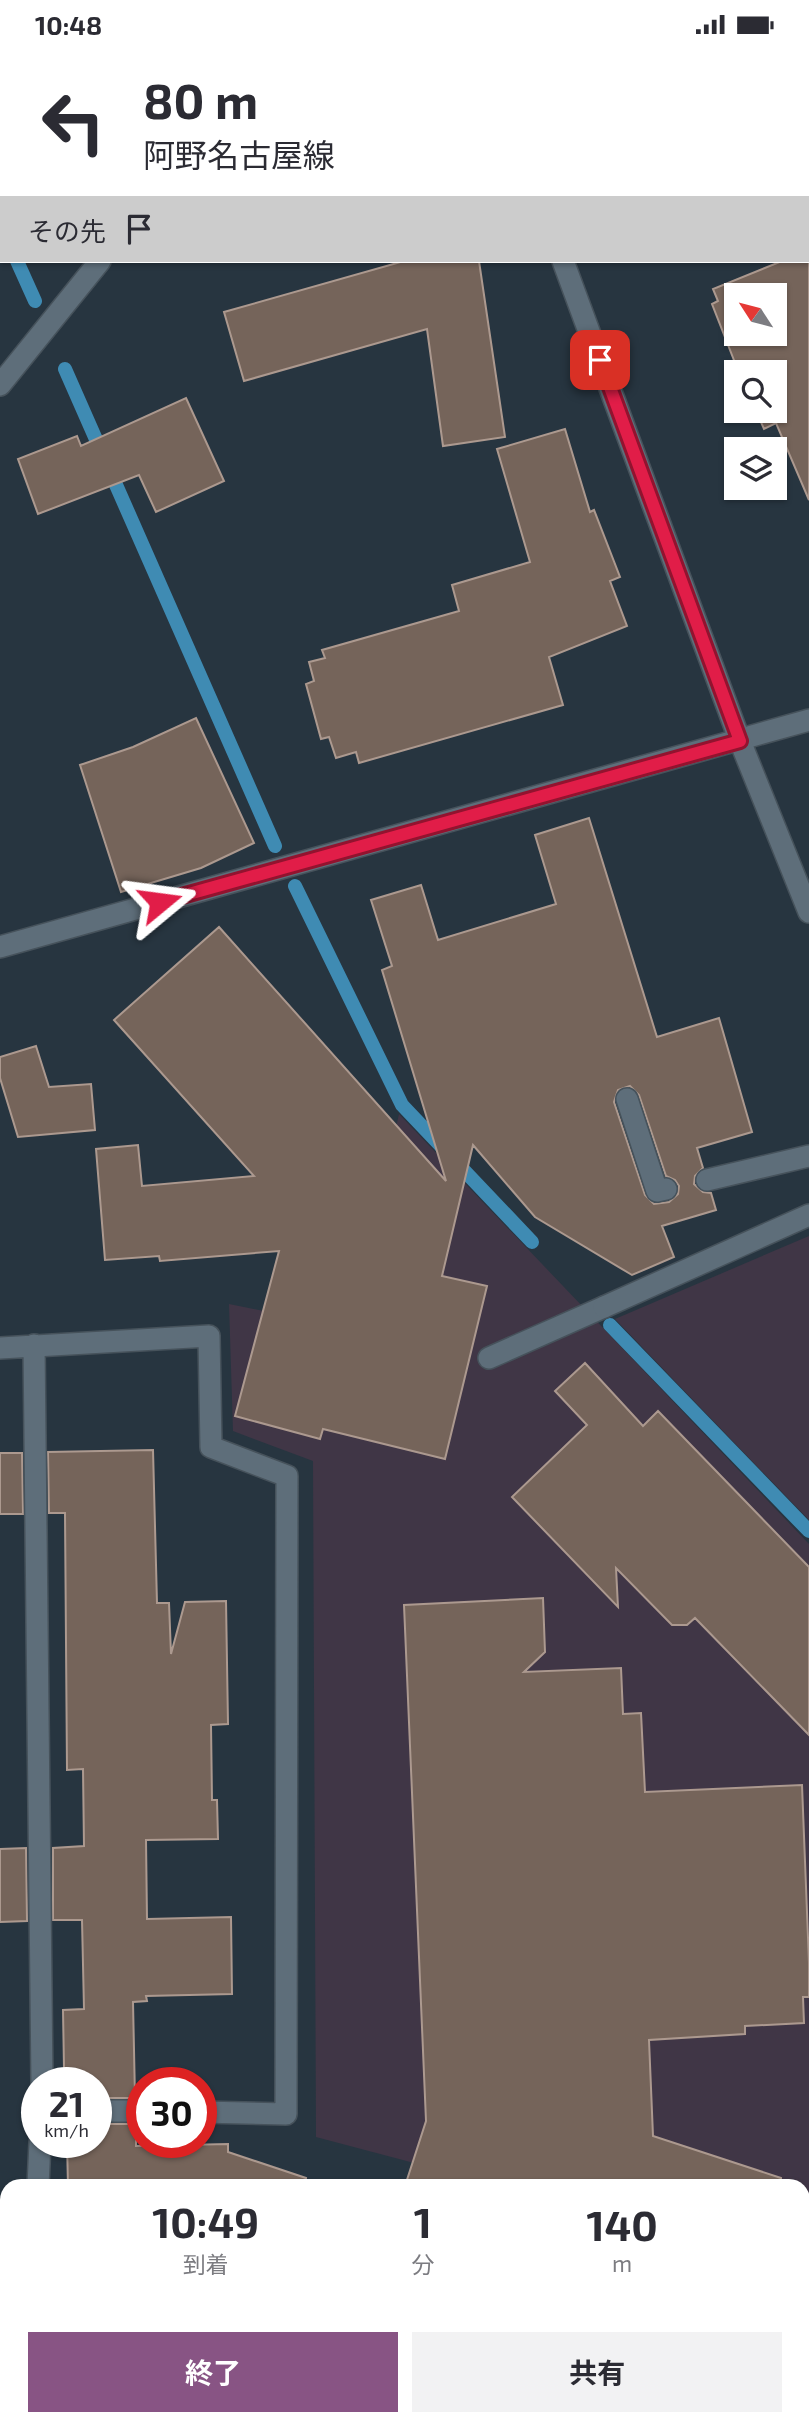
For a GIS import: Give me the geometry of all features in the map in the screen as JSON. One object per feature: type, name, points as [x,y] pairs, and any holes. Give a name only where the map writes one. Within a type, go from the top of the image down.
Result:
[{"type":"street","points":[[0,385],[98,263]]},
{"type":"street","points":[[564,263],[740,741],[809,912]]},
{"type":"street","points":[[0,947],[809,720]]},
{"type":"street","points":[[627,1099],[657,1191],[666,1189]]},
{"type":"street","points":[[707,1180],[809,1156]]},
{"type":"street","points":[[489,1358],[809,1215]]},
{"type":"street","points":[[0,1348],[209,1336],[211,1447],[287,1476],[286,2114],[217,2112]]},
{"type":"street","points":[[34,1345],[41,2067]]},
{"type":"street","points":[[38,2179],[39,2158]]},
{"type":"shaded area","points":[[399,1114],[809,1544],[809,2179],[475,2179],[316,2137],[313,1461],[233,1431],[229,1304],[352,1329]]},
{"type":"shaded area","points":[[809,1236],[809,1520],[615,1319]]},
{"type":"building","points":[[397,263],[479,263],[505,437],[443,446],[427,329],[244,381],[224,312]]},
{"type":"building","points":[[777,263],[809,263],[809,500],[787,449],[787,437],[782,437],[776,423],[787,423],[787,360],[734,360],[729,347],[788,347],[788,283],[728,283]]},
{"type":"building","points":[[724,285],[724,335],[712,304],[718,301],[713,289]]},
{"type":"building","points":[[186,398],[224,481],[156,512],[139,475],[38,514],[18,459],[77,436],[81,446]]},
{"type":"building","points":[[761,423],[776,423],[764,429]]},
{"type":"building","points":[[565,429],[590,512],[594,510],[620,577],[610,581],[627,626],[549,657],[563,705],[359,763],[356,752],[336,758],[329,737],[321,739],[306,684],[314,681],[309,662],[325,658],[322,650],[459,611],[452,585],[530,562],[497,449]]},
{"type":"building","points":[[196,718],[254,843],[201,868],[121,892],[80,765],[133,747]]},
{"type":"building","points":[[589,818],[657,1037],[719,1018],[752,1132],[697,1148],[703,1168],[695,1176],[694,1184],[703,1192],[711,1193],[716,1210],[662,1226],[674,1257],[632,1275],[535,1217],[473,1145],[442,1276],[487,1286],[445,1459],[323,1429],[320,1439],[235,1416],[279,1251],[160,1261],[159,1256],[105,1260],[96,1149],[138,1145],[142,1186],[254,1176],[114,1020],[219,927],[446,1181],[382,970],[392,966],[371,900],[421,885],[438,940],[556,904],[535,835]],"holes":[[[630,1086],[639,1095],[666,1176],[675,1180],[679,1186],[678,1194],[669,1202],[654,1204],[645,1195],[614,1102],[618,1090]]]},
{"type":"building","points":[[36,1046],[49,1087],[91,1084],[95,1130],[18,1137],[0,1078],[0,1057]]},
{"type":"building","points":[[585,1363],[643,1426],[658,1411],[809,1567],[809,1735],[695,1618],[687,1625],[672,1625],[616,1568],[618,1607],[512,1497],[587,1425],[555,1391]]},
{"type":"building","points":[[153,1450],[157,1603],[169,1603],[171,1654],[185,1602],[226,1601],[228,1724],[211,1725],[212,1800],[217,1800],[218,1839],[146,1840],[147,1919],[231,1917],[232,1994],[146,1996],[147,2001],[133,2002],[134,2067],[126,2067],[126,2098],[112,2098],[112,2067],[64,2067],[63,2010],[84,2009],[82,1920],[53,1920],[53,1848],[84,1846],[83,1769],[67,1770],[65,1513],[49,1513],[48,1452]]},
{"type":"building","points":[[0,1453],[22,1453],[23,1514],[0,1514]]},
{"type":"building","points":[[543,1598],[545,1652],[524,1672],[621,1668],[623,1714],[641,1713],[645,1792],[802,1785],[809,1963],[809,1997],[803,1997],[804,2023],[745,2026],[745,2034],[649,2040],[653,2136],[781,2179],[407,2179],[426,2121],[404,1605]]},
{"type":"building","points":[[26,1848],[27,1921],[0,1922],[0,1849]]},
{"type":"building","points":[[112,2124],[126,2124],[126,2158],[217,2158],[217,2144],[228,2144],[228,2152],[306,2178],[306,2179],[68,2179],[67,2158],[112,2158]]},
{"type":"waterway","points":[[18,263],[35,301]]},
{"type":"waterway","points":[[65,369],[275,846]]},
{"type":"waterway","points":[[295,886],[402,1105],[532,1242]]},
{"type":"waterway","points":[[610,1325],[809,1531]]},
{"type":"route","points":[[160,902],[740,741],[600,360]]}]
